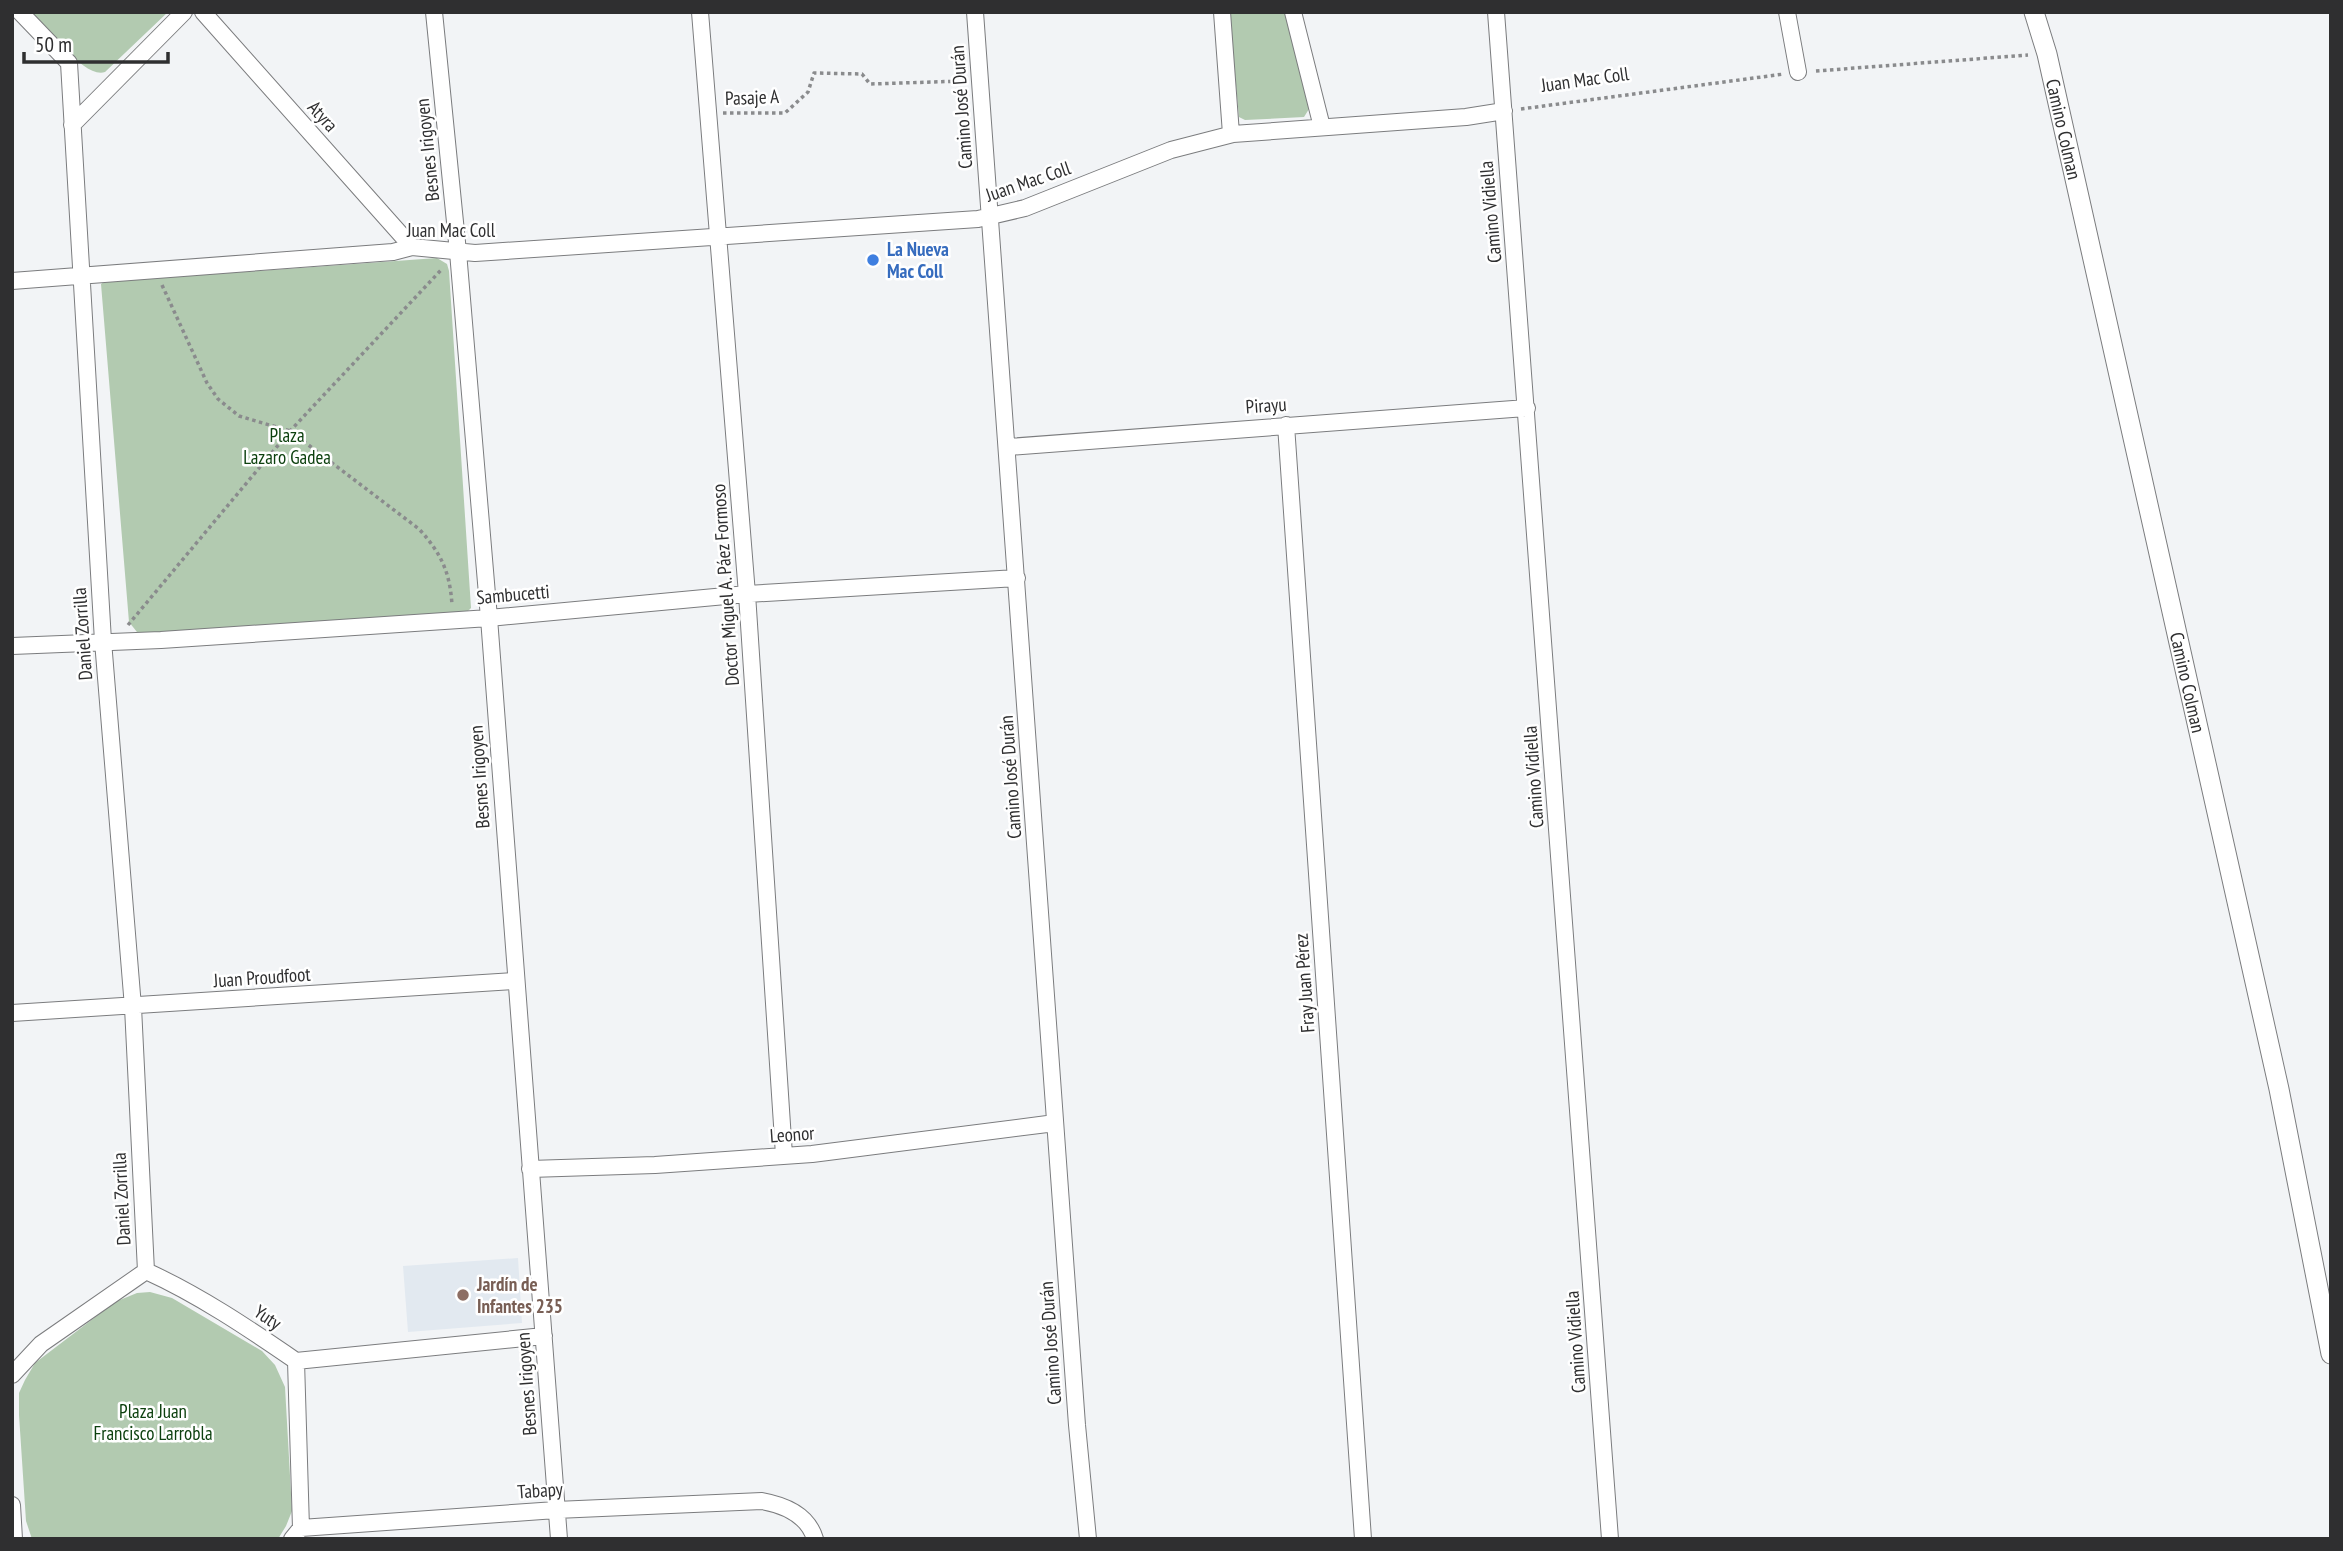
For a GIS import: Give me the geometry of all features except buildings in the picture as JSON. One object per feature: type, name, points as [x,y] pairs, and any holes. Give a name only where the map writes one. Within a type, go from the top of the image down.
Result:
[{"type":"street","name":"Daniel Zorrilla","points":[[20,12],[69,63],[133,1007],[146,1271]]},
{"type":"street","points":[[72,125],[184,12]]},
{"type":"street","name":"Atyra","points":[[203,12],[412,247]]},
{"type":"street","name":"Besnes Irigoyen","points":[[434,12],[458,252],[489,618],[559,1539]]},
{"type":"street","name":"Doctor Miguel A. Páez Formoso","points":[[700,12],[747,594],[784,1155]]},
{"type":"street","name":"Camino José Durán","points":[[975,12],[1055,1123],[1088,1539]]},
{"type":"street","points":[[1222,12],[1231,134]]},
{"type":"street","points":[[1293,12],[1322,127]]},
{"type":"street","name":"Camino Vidiella","points":[[1496,12],[1610,1539]]},
{"type":"street","points":[[1787,12],[1798,72]]},
{"type":"street","name":"Camino Colman","points":[[2034,12],[2047,54],[2276,1076],[2331,1354]]},
{"type":"street","name":"Juan Mac Coll","points":[[12,281],[393,252],[412,247],[474,253],[989,217],[1025,208],[1171,150],[1231,134],[1466,117],[1504,111]]},
{"type":"street","name":"Pirayu","points":[[1008,447],[1527,408]]},
{"type":"street","name":"Fray Juan Pérez","points":[[1286,425],[1363,1539]]},
{"type":"street","name":"Sambucetti","points":[[12,646],[161,640],[489,618],[747,594],[1017,578]]},
{"type":"street","name":"Juan Proudfoot","points":[[12,1013],[515,981]]},
{"type":"street","name":"Leonor","points":[[530,1169],[655,1165],[826,1152],[1055,1123]]},
{"type":"street","points":[[12,1375],[41,1344],[146,1271]]},
{"type":"street","name":"Yuty","points":[[146,1271],[173,1283],[241,1323],[296,1361]]},
{"type":"street","points":[[296,1533],[296,1361],[544,1336]]},
{"type":"street","name":"Tabapy","points":[[296,1533],[556,1510],[762,1501],[780,1504],[803,1518],[815,1539]]},
{"type":"street","points":[[12,1506],[14,1539]]},
{"type":"path","name":"Juan Mac Coll","points":[[1504,111],[1798,72],[2047,54]]},
{"type":"path","name":"Pasaje A","points":[[709,113],[785,113],[808,92],[814,74],[862,74],[870,84],[981,80]]},
{"type":"path","points":[[109,641],[290,431],[458,252]]},
{"type":"path","points":[[155,271],[207,383],[218,399],[239,416],[290,431],[419,529],[436,548],[444,564],[451,590],[453,620]]},
{"type":"shaded area","name":"Jardín de Infantes 235","points":[[518,1258],[522,1323],[408,1332],[403,1266]]},
{"type":"green space","points":[[31,12],[168,12],[105,72],[97,72],[87,68],[66,51]]},
{"type":"green space","points":[[1229,12],[1287,12],[1309,109],[1304,117],[1245,120],[1239,117]]},
{"type":"green space","name":"Plaza Lazaro Gadea","points":[[437,258],[447,264],[449,271],[471,608],[467,612],[144,635],[137,632],[129,622],[101,284]]},
{"type":"green space","name":"Plaza Juan Francisco Larrobla","points":[[150,1292],[172,1298],[262,1351],[275,1365],[285,1387],[292,1511],[278,1539],[32,1539],[26,1521],[19,1415],[19,1393],[25,1380],[35,1363],[115,1302],[137,1293]]},
{"type":"place","name":"La Nueva Mac Coll","points":[[873,260]]},
{"type":"place","name":"Jardín de Infantes 235","points":[[463,1295]]}]
